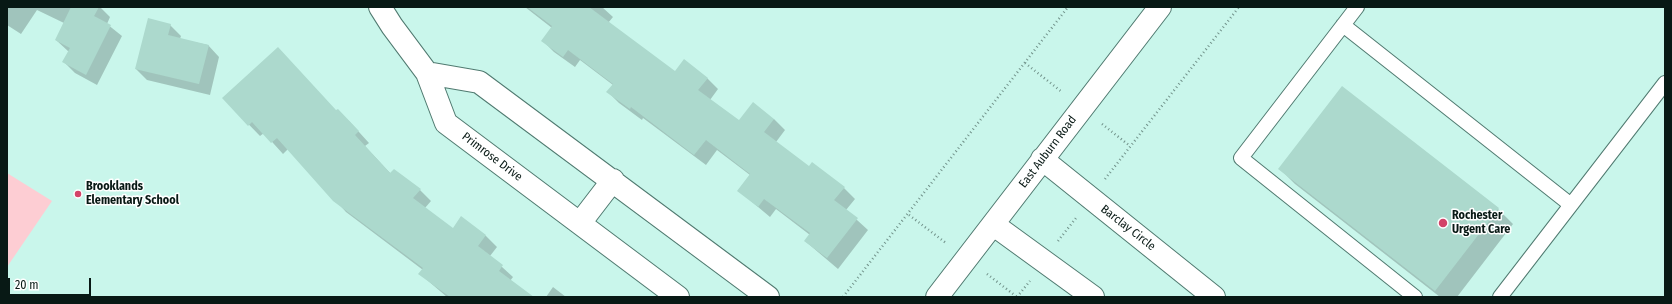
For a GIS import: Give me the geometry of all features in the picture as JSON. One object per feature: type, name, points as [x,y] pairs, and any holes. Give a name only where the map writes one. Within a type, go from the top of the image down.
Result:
[{"type":"street","name":"Primrose Drive","points":[[380,7],[392,26],[427,73],[446,123],[678,297]]},
{"type":"street","name":"East Auburn Road","points":[[937,297],[994,225],[1042,159],[1160,7]]},
{"type":"street","points":[[427,73],[479,82],[613,180],[768,297]]},
{"type":"street","name":"Barclay Circle","points":[[1042,159],[1214,297]]},
{"type":"street","points":[[580,223],[613,180]]},
{"type":"street","points":[[994,225],[1093,297]]},
{"type":"lane","points":[[1357,7],[1240,158],[1415,297]]},
{"type":"lane","points":[[1343,25],[1571,206]]},
{"type":"lane","points":[[1500,297],[1665,83]]},
{"type":"path","points":[[843,297],[1068,7]]},
{"type":"path","points":[[1106,179],[1238,7]]},
{"type":"path","points":[[1025,63],[1051,84]]},
{"type":"path","points":[[1113,133],[1130,146]]},
{"type":"path","points":[[908,215],[935,235]]},
{"type":"path","points":[[1057,243],[1077,216]]},
{"type":"path","points":[[1002,285],[1017,297],[1033,277]]},
{"type":"shaded area","points":[[7,173],[52,201],[7,267]]},
{"type":"building","points":[[71,7],[99,7],[94,16],[111,25],[86,75],[62,62],[70,48],[55,40]]},
{"type":"building","points":[[527,7],[589,7],[675,71],[684,59],[708,78],[698,90],[739,120],[753,102],[774,119],[764,132],[809,166],[812,162],[845,187],[834,200],[858,218],[827,258],[804,241],[810,233],[764,199],[758,207],[737,191],[750,174],[706,140],[694,155],[631,107],[630,109],[606,92],[613,84],[568,50],[563,57],[541,41],[552,26]]},
{"type":"building","points":[[148,18],[171,24],[168,35],[209,45],[199,84],[135,69]]},
{"type":"building","points":[[278,47],[336,110],[338,109],[359,131],[355,135],[390,173],[394,169],[421,189],[413,198],[453,228],[461,216],[486,235],[478,246],[503,265],[499,271],[534,297],[450,297],[418,274],[423,268],[333,201],[277,138],[271,143],[252,122],[248,126],[222,98]]},
{"type":"building","points":[[1342,86],[1499,208],[1435,291],[1278,169]]},
{"type":"place","name":"Brooklands Elementary School","points":[[78,194]]},
{"type":"place","name":"Rochester Urgent Care","points":[[1443,223]]}]
